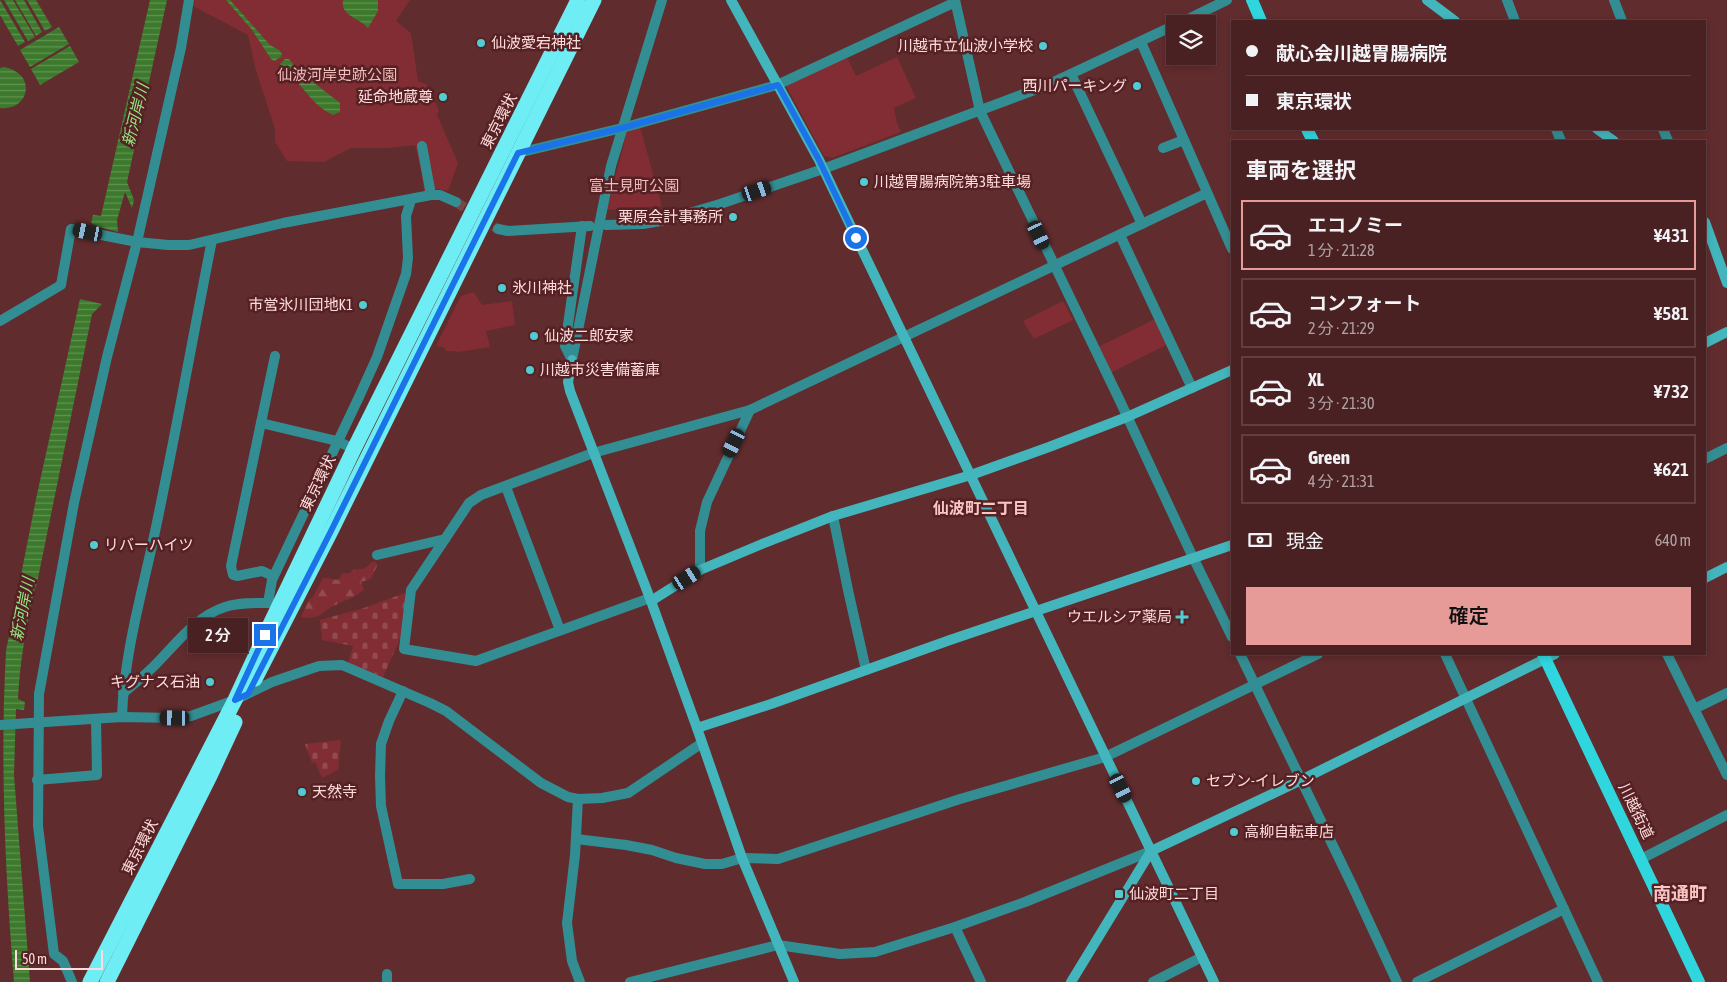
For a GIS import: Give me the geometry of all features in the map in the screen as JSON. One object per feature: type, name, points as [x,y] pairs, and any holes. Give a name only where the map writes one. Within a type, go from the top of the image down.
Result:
[{"type":"highway","name":"東京環状","points":[[107,982],[209,778],[241,697],[274,603],[354,448],[578,0]]},
{"type":"highway","name":"東京環状","points":[[90,982],[330,533],[594,0]]},
{"type":"main road","points":[[1252,0],[1261,20]]},
{"type":"main road","name":"川越街道","points":[[1548,655],[1699,982]]},
{"type":"street","points":[[72,982],[63,961],[54,957],[38,826],[37,722],[39,694],[74,503],[137,242],[181,48],[189,0]]},
{"type":"street","points":[[662,0],[622,128],[605,194],[568,382],[697,728],[742,858],[794,982]]},
{"type":"street","points":[[1195,15],[1226,0]]},
{"type":"street","points":[[1427,0],[1453,20]]},
{"type":"street","points":[[1507,0],[1515,20]]},
{"type":"street","points":[[1614,0],[1622,20]]},
{"type":"street","points":[[733,1],[823,169],[1214,982]]},
{"type":"street","points":[[518,153],[622,128],[778,85],[955,2],[980,111],[1231,635]]},
{"type":"street","points":[[606,225],[644,224],[666,220],[823,169],[1045,86],[1166,29]]},
{"type":"street","points":[[1141,42],[1231,247]]},
{"type":"street","points":[[1071,74],[1142,224]]},
{"type":"street","points":[[1598,130],[1613,140]]},
{"type":"street","points":[[1164,148],[1184,140]]},
{"type":"street","points":[[422,146],[431,195]]},
{"type":"street","points":[[1208,193],[750,410],[593,453],[480,495],[469,503],[411,590],[404,649],[476,661],[650,600],[700,570],[833,516],[970,475],[1049,447],[1127,417],[1231,370]]},
{"type":"street","points":[[0,321],[61,285],[71,228],[137,242],[190,245],[283,223],[431,195],[440,195],[456,202]]},
{"type":"street","points":[[123,693],[151,669],[204,617],[234,604],[274,603],[274,576],[377,357],[406,274],[408,258],[406,216],[411,200]]},
{"type":"street","points":[[1706,225],[1727,283]]},
{"type":"street","points":[[498,229],[508,231],[586,226],[565,346],[572,360]]},
{"type":"street","points":[[1120,235],[1192,388]]},
{"type":"street","points":[[122,717],[123,693],[132,632],[156,526],[212,240]]},
{"type":"street","points":[[1706,343],[1727,332]]},
{"type":"street","points":[[274,576],[262,572],[237,576],[231,572],[231,566],[276,356]]},
{"type":"street","points":[[700,570],[700,531],[707,502],[750,410]]},
{"type":"street","points":[[261,423],[337,441],[354,448]]},
{"type":"street","points":[[1706,459],[1727,448]]},
{"type":"street","points":[[506,486],[560,630]]},
{"type":"street","points":[[833,516],[866,670]]},
{"type":"street","points":[[377,555],[445,539]]},
{"type":"street","points":[[697,728],[1231,544]]},
{"type":"street","points":[[1706,578],[1727,567]]},
{"type":"street","points":[[1240,655],[1397,982]]},
{"type":"street","points":[[576,838],[643,848],[705,864],[722,864],[742,858],[778,859],[960,799],[1105,757],[1316,655]]},
{"type":"street","points":[[1445,655],[1598,982]]},
{"type":"street","points":[[630,982],[778,945],[840,954],[875,952],[955,928],[1151,851],[1466,699],[1548,655]]},
{"type":"street","points":[[1666,655],[1727,775]]},
{"type":"street","points":[[0,725],[122,717],[175,718],[191,716],[241,697],[272,682],[319,666],[342,665],[446,711],[541,784],[568,797],[578,799],[602,798],[628,793],[702,743]]},
{"type":"street","points":[[403,691],[389,721],[382,744],[380,776],[381,806],[398,884],[443,884],[470,879]]},
{"type":"street","points":[[1694,710],[1727,693]]},
{"type":"street","points":[[38,780],[97,775],[96,719]]},
{"type":"street","points":[[578,799],[576,838],[566,923],[572,961],[580,982]]},
{"type":"street","points":[[1641,859],[1727,815]]},
{"type":"street","points":[[1071,982],[1151,851]]},
{"type":"street","points":[[1417,982],[1564,909]]},
{"type":"street","points":[[955,928],[981,982]]},
{"type":"street","points":[[1153,982],[1202,957]]},
{"type":"green space","name":"仙波河岸史跡公園","points":[[195,0],[410,0],[396,21],[411,33],[418,81],[426,84],[439,110],[437,115],[458,163],[448,191],[437,189],[424,191],[415,145],[389,148],[351,148],[324,162],[287,161],[275,142],[275,129],[255,67],[248,35],[193,6]]},
{"type":"green space","points":[[847,57],[856,76],[897,57],[916,98],[894,108],[901,132],[832,158],[824,156],[786,86]]},
{"type":"green space","name":"富士見町公園","points":[[640,127],[662,206],[607,210],[627,131]]},
{"type":"green space","points":[[474,292],[482,305],[512,301],[515,325],[486,331],[490,347],[459,352],[447,351],[443,347],[436,346],[461,296]]},
{"type":"green space","points":[[1063,301],[1073,320],[1034,339],[1023,321]]},
{"type":"green space","points":[[1155,319],[1168,344],[1110,373],[1098,347]]},
{"type":"green space","points":[[372,562],[376,562],[377,566],[371,579],[361,582],[364,590],[331,607],[319,616],[301,617],[323,578],[338,580],[343,573],[362,569]]},
{"type":"green space","points":[[405,593],[401,637],[383,677],[348,663],[353,646],[322,640],[320,620],[364,608]]},
{"type":"green space","points":[[341,740],[338,770],[322,778],[315,762],[312,763],[305,744]]},
{"type":"water","points":[[0,0],[25,42],[18,46],[0,15]]},
{"type":"water","points":[[4,0],[13,0],[35,37],[28,41]]},
{"type":"water","points":[[15,0],[24,0],[42,32],[36,36]]},
{"type":"water","points":[[27,0],[36,0],[52,27],[45,31]]},
{"type":"water","name":"新河岸川","points":[[150,0],[167,0],[127,182],[134,200],[132,208],[125,192],[117,220],[118,232],[91,223],[93,215],[101,216]]},
{"type":"water","points":[[226,0],[230,0],[270,45],[279,50],[282,54],[281,57],[274,61],[271,59],[252,30]]},
{"type":"water","points":[[343,0],[378,0],[378,11],[368,28],[347,13]]},
{"type":"water","points":[[59,27],[69,44],[30,67],[20,50]]},
{"type":"water","points":[[70,46],[79,62],[40,85],[31,69]]},
{"type":"water","points":[[285,59],[289,59],[300,72],[340,103],[340,112],[333,115],[317,104],[283,69],[280,64]]},
{"type":"water","points":[[4,67],[15,71],[22,77],[26,91],[18,104],[0,108],[0,68]]},
{"type":"water","name":"新河岸川","points":[[80,299],[102,304],[92,314],[37,583],[28,618],[18,699],[25,702],[24,710],[16,709],[14,775],[30,982],[14,982],[4,817],[3,734],[6,651],[36,499]]},
{"type":"tunnel","points":[[456,202],[498,229]]},
{"type":"place","name":"仙波愛宕神社","points":[[481,43]]},
{"type":"place","name":"川越市立仙波小学校","points":[[1043,46]]},
{"type":"place","name":"西川パーキング","points":[[1137,86]]},
{"type":"place","name":"延命地蔵尊","points":[[443,97]]},
{"type":"place","name":"川越胃腸病院第3駐車場","points":[[864,182]]},
{"type":"place","name":"栗原会計事務所","points":[[733,217]]},
{"type":"place","name":"氷川神社","points":[[502,288]]},
{"type":"place","name":"市営氷川団地K1","points":[[363,305]]},
{"type":"place","name":"仙波二郎安家","points":[[534,336]]},
{"type":"place","name":"川越市災害備蓄庫","points":[[530,370]]},
{"type":"place","name":"リバーハイツ","points":[[94,545]]},
{"type":"place","name":"ウエルシア薬局","points":[[1182,617]]},
{"type":"place","name":"キグナス石油","points":[[210,682]]},
{"type":"place","name":"セブン-イレブン","points":[[1196,781]]},
{"type":"place","name":"天然寺","points":[[302,792]]},
{"type":"place","name":"高柳自転車店","points":[[1234,832]]},
{"type":"place","name":"仙波町二丁目","points":[[1119,894]]},
{"type":"district","name":"仙波町二丁目","points":[[981,508]]},
{"type":"district","name":"南通町","points":[[1680,894]]},
{"type":"route","points":[[265,635],[235,700],[248,694],[518,153],[622,128],[778,85],[819,160],[856,238]]}]
